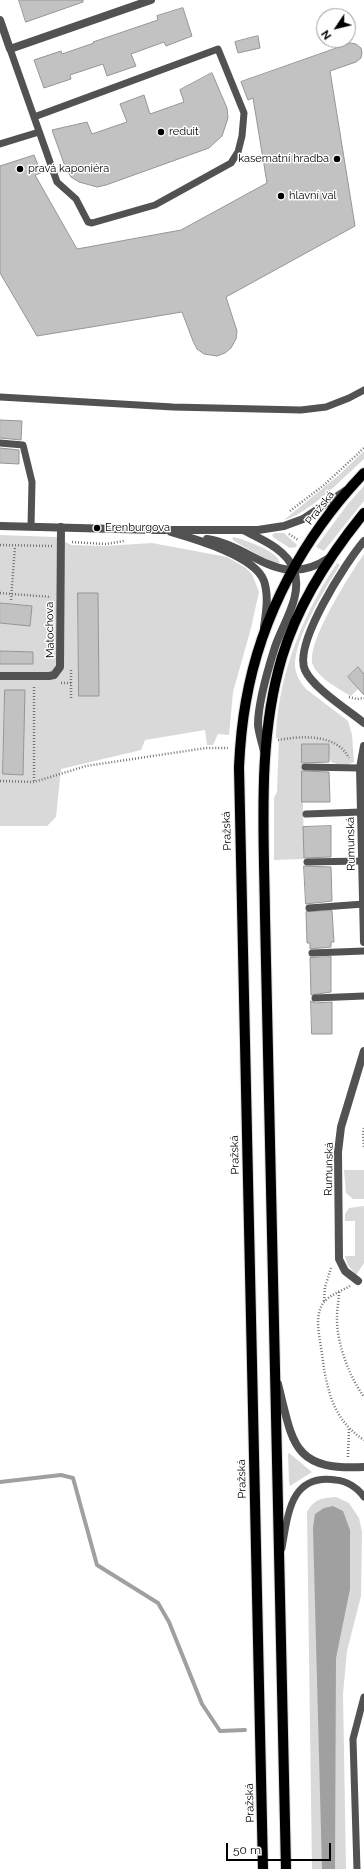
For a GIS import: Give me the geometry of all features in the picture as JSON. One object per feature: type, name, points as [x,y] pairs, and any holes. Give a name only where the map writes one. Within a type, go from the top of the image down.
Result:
[{"type":"main road","name":"Pražská","points":[[263,1869],[238,794],[241,739],[246,701],[264,632],[273,609],[317,530],[364,473]]},
{"type":"main road","points":[[286,1869],[265,916],[265,754],[268,718],[282,656],[304,604],[331,557],[364,513]]},
{"type":"street","points":[[0,20],[10,49],[151,0]]},
{"type":"street","points":[[0,526],[161,530],[243,530],[270,528],[293,524],[309,516],[354,485]]},
{"type":"street","name":"Matochova","points":[[0,676],[54,675],[60,667],[61,527]]},
{"type":"street","points":[[161,530],[212,544],[252,566],[260,574],[264,582],[266,593],[264,632]]},
{"type":"street","points":[[243,530],[265,541],[278,550],[294,569],[296,577],[297,594],[272,657],[259,718],[259,729],[265,754]]},
{"type":"street","points":[[189,537],[218,541],[274,567],[284,570],[314,566],[331,557]]},
{"type":"street","points":[[364,541],[347,564],[320,612],[307,639],[302,660],[305,670],[316,685],[364,723]]},
{"type":"street","name":"Rumunská","points":[[364,746],[357,767],[361,812],[364,942]]},
{"type":"street","name":"Rumunská","points":[[339,1259],[338,1152],[341,1127],[364,1052]]},
{"type":"street","points":[[339,1259],[345,1271],[357,1281]]},
{"type":"street","points":[[276,1374],[291,1432],[300,1450],[311,1460],[321,1465],[348,1468],[364,1467]]},
{"type":"lane","points":[[10,49],[39,132],[57,182],[76,199],[88,222],[155,205],[230,163],[238,152],[242,136],[244,112],[218,49],[34,117]]},
{"type":"lane","points":[[0,144],[39,132]]},
{"type":"lane","points":[[0,397],[173,407],[301,410],[326,407],[350,398],[364,390]]},
{"type":"lane","points":[[0,443],[23,445],[32,482],[31,526]]},
{"type":"lane","points":[[305,767],[357,767]]},
{"type":"lane","points":[[306,814],[361,812]]},
{"type":"lane","points":[[307,862],[362,861]]},
{"type":"lane","points":[[309,908],[363,904]]},
{"type":"lane","points":[[312,953],[364,952]]},
{"type":"lane","points":[[315,998],[364,996]]},
{"type":"lane","points":[[280,1562],[290,1508],[296,1495],[304,1486],[321,1480],[339,1480],[352,1485],[364,1497]]},
{"type":"lane","points":[[357,1869],[353,1739],[364,1697]]},
{"type":"path","points":[[287,513],[324,485],[364,448]]},
{"type":"path","points":[[69,542],[106,544],[127,541]]},
{"type":"path","points":[[0,545],[56,546]]},
{"type":"path","points":[[11,600],[15,546]]},
{"type":"path","points":[[0,593],[60,598]]},
{"type":"path","points":[[71,671],[76,670]]},
{"type":"path","points":[[34,676],[34,782]]},
{"type":"path","points":[[343,694],[352,698],[364,698]]},
{"type":"path","points":[[275,741],[296,738],[322,739],[336,743],[345,750],[357,767]]},
{"type":"path","points":[[0,781],[34,782],[86,766],[206,748],[229,748]]},
{"type":"path","points":[[364,1128],[364,1149]]},
{"type":"path","points":[[339,1259],[332,1266],[328,1275],[324,1302],[319,1314],[318,1325],[324,1375],[332,1402],[349,1428],[364,1440]]},
{"type":"path","points":[[324,1302],[357,1281]]},
{"type":"path","points":[[339,1292],[336,1314],[338,1334],[354,1383],[364,1397]]},
{"type":"path","points":[[348,1468],[349,1428]]},
{"type":"shaded area","points":[[364,451],[364,459],[326,494],[304,510],[284,520],[339,475]]},
{"type":"shaded area","points":[[364,486],[364,501],[324,551],[316,547],[347,505]]},
{"type":"shaded area","points":[[275,533],[284,533],[297,545],[296,547],[290,548],[274,538],[272,535]]},
{"type":"shaded area","points":[[0,535],[56,537],[71,545],[105,546],[152,543],[227,557],[246,568],[252,574],[259,592],[251,628],[233,692],[229,735],[218,734],[213,745],[207,745],[205,730],[145,740],[141,750],[61,769],[56,817],[47,826],[0,826]]},
{"type":"shaded area","points":[[234,537],[253,543],[267,550],[274,554],[280,563],[278,564],[267,560],[234,541],[232,538]]},
{"type":"shaded area","points":[[364,554],[364,695],[358,689],[351,696],[329,683],[319,674],[313,665],[312,655],[322,626],[349,576]]},
{"type":"shaded area","points":[[337,563],[340,565],[319,600],[305,628],[296,655],[295,667],[296,673],[306,689],[348,721],[352,735],[354,762],[342,765],[331,762],[329,756],[329,744],[302,745],[304,859],[274,860],[274,798],[277,792],[279,738],[276,738],[276,733],[282,688],[295,644],[304,623],[325,582]]},
{"type":"shaded area","points":[[344,1170],[364,1170],[364,1199],[353,1199],[346,1193]]},
{"type":"shaded area","points":[[364,1206],[364,1263],[357,1274],[355,1274],[348,1265],[345,1256],[355,1256],[355,1221],[345,1221],[345,1214],[349,1208]]},
{"type":"shaded area","points":[[289,1453],[312,1472],[290,1486],[288,1454]]},
{"type":"shaded area","points":[[336,1497],[349,1503],[359,1518],[362,1532],[361,1596],[347,1651],[343,1694],[346,1869],[312,1869],[307,1512],[313,1504],[319,1500]]},
{"type":"shaded area","points":[[333,1506],[343,1511],[350,1530],[350,1589],[336,1658],[335,1869],[322,1869],[313,1528],[315,1514],[324,1508]]},
{"type":"building","points":[[19,0],[83,0],[83,2],[26,22]]},
{"type":"building","points":[[183,8],[192,36],[166,46],[164,42],[131,54],[136,66],[107,76],[103,64],[70,75],[71,79],[44,88],[34,60],[61,51],[62,54],[94,43],[93,42],[158,20],[157,16]]},
{"type":"building","points":[[258,36],[260,48],[238,53],[235,42]]},
{"type":"building","points":[[356,44],[361,48],[361,58],[356,62],[330,71],[355,226],[226,297],[237,331],[236,339],[231,348],[225,353],[217,356],[204,354],[197,349],[182,312],[37,336],[0,273],[0,166],[34,155],[41,173],[35,175],[77,249],[181,230],[267,183],[253,98],[248,100],[241,82],[337,48],[356,48]]},
{"type":"building","name":"reduit","points":[[212,73],[227,108],[228,118],[222,136],[209,148],[97,187],[79,182],[71,177],[66,169],[52,130],[87,122],[92,134],[127,122],[120,104],[144,95],[150,114],[184,102],[180,90]]},
{"type":"building","points":[[0,420],[22,421],[21,440],[0,438]]},
{"type":"building","points":[[0,448],[19,450],[19,464],[0,463]]},
{"type":"building","points":[[78,593],[98,593],[99,696],[79,696]]},
{"type":"building","points":[[0,603],[32,606],[30,626],[0,623]]},
{"type":"building","points":[[0,651],[33,652],[33,664],[0,664]]},
{"type":"building","points":[[358,667],[364,674],[364,695],[348,677]]},
{"type":"building","points":[[5,690],[25,690],[23,775],[3,774]]},
{"type":"building","points":[[302,744],[329,744],[329,762],[302,763]]},
{"type":"building","points":[[302,771],[329,772],[330,802],[302,802]]},
{"type":"building","points":[[331,826],[331,857],[304,858],[303,827]]},
{"type":"building","points":[[304,866],[331,867],[332,901],[306,904]]},
{"type":"building","points":[[332,911],[334,942],[331,942],[331,947],[310,949],[310,943],[307,943],[306,912]]},
{"type":"building","points":[[331,957],[331,992],[311,995],[310,958]]},
{"type":"building","points":[[311,1001],[315,1003],[332,1002],[332,1034],[312,1034]]},
{"type":"waterway","points":[[0,1482],[61,1475],[73,1478],[97,1565],[158,1603],[169,1622],[202,1704],[220,1731],[245,1730]]},
{"type":"place","name":"reduit","points":[[161,132]]},
{"type":"place","name":"kasematní hradba","points":[[337,159]]},
{"type":"place","name":"pravá kaponiéra","points":[[20,169]]},
{"type":"place","name":"hlavní val","points":[[281,196]]},
{"type":"place","name":"Erenburgova","points":[[97,528]]}]
